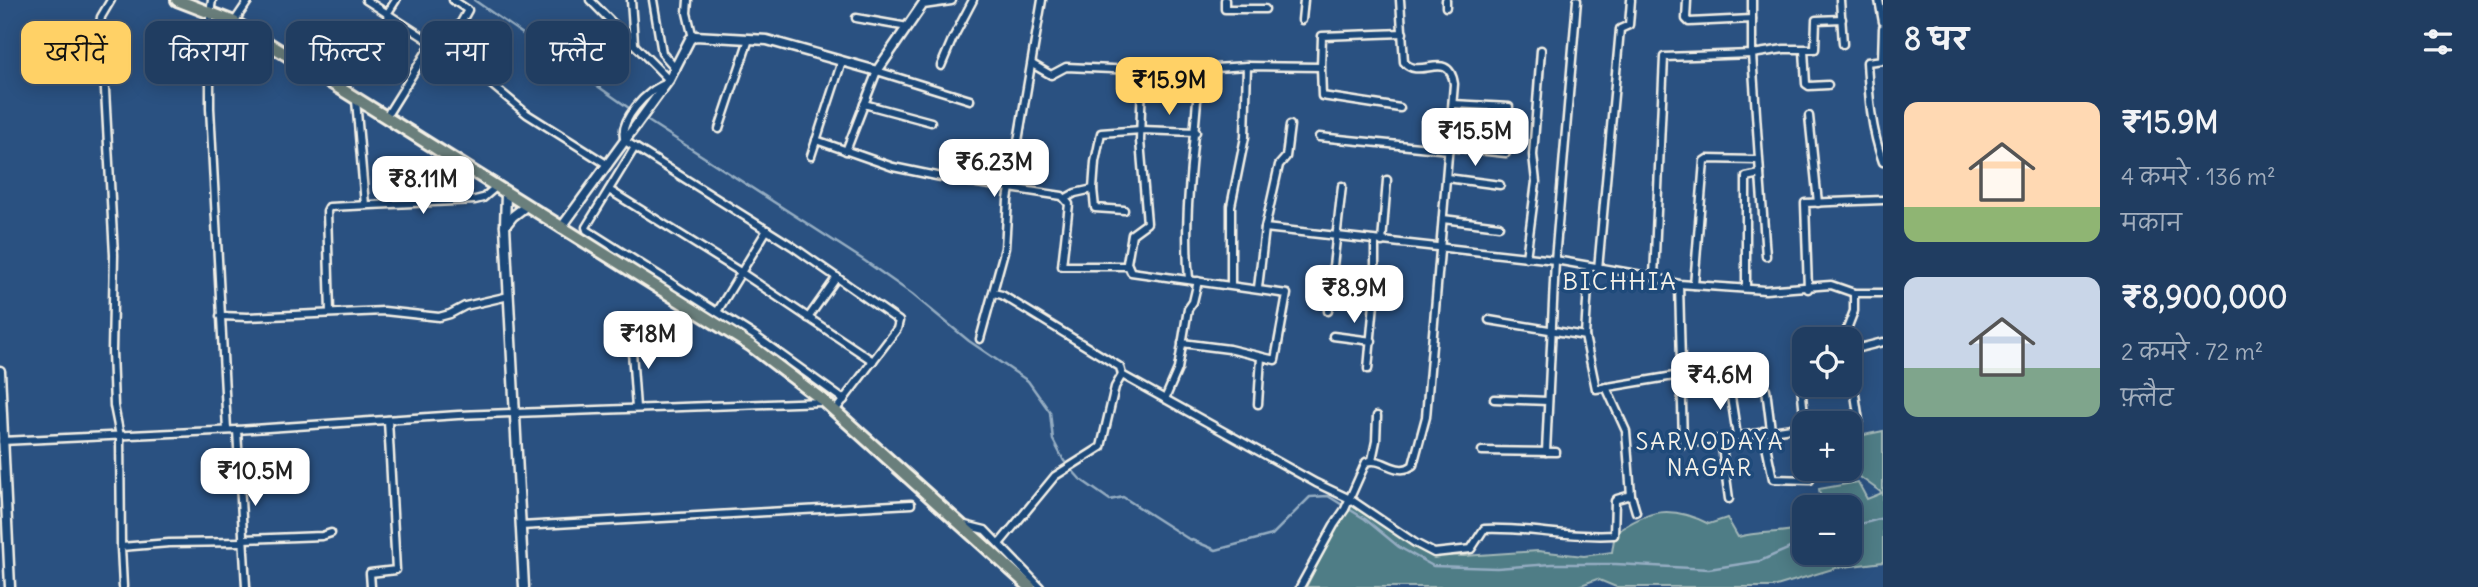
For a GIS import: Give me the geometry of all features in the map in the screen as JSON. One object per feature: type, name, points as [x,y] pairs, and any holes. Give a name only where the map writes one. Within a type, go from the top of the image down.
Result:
[{"type":"highway","points":[[177,0],[195,4],[231,21]]},
{"type":"highway","points":[[272,45],[561,228],[647,275],[750,345],[825,401],[1030,587]]},
{"type":"street","points":[[111,0],[100,17],[99,32],[114,255],[112,351],[114,406],[120,436],[123,587]]},
{"type":"street","points":[[212,0],[210,108],[227,430]]},
{"type":"street","points":[[235,21],[249,0]]},
{"type":"street","points":[[366,0],[422,36]]},
{"type":"street","points":[[341,88],[396,0]]},
{"type":"street","points":[[453,0],[468,10],[462,21]]},
{"type":"street","points":[[590,0],[634,43],[668,82]]},
{"type":"street","points":[[631,0],[634,43]]},
{"type":"street","points":[[653,0],[662,53],[676,69]]},
{"type":"street","points":[[688,0],[687,13],[693,38]]},
{"type":"street","points":[[846,151],[877,71],[923,2],[951,0]]},
{"type":"street","points":[[942,66],[973,0]]},
{"type":"street","points":[[980,339],[1005,248],[1010,186],[1042,0]]},
{"type":"street","points":[[1225,0],[1225,9],[1265,9]]},
{"type":"street","points":[[1302,20],[1304,0]]},
{"type":"street","points":[[1300,587],[1345,509],[1366,463],[1372,460],[1402,470],[1413,465],[1426,417],[1453,104],[1453,73],[1442,67],[1412,68],[1404,62],[1400,0]]},
{"type":"street","points":[[1546,452],[1555,260],[1577,0]]},
{"type":"street","points":[[1598,269],[1620,29],[1629,25],[1631,0]]},
{"type":"street","points":[[1687,0],[1686,19],[1689,22],[1752,19]]},
{"type":"street","points":[[1752,0],[1752,54],[1766,256]]},
{"type":"street","points":[[1840,0],[1843,44]]},
{"type":"street","points":[[1879,0],[1883,22]]},
{"type":"street","points":[[856,18],[908,27]]},
{"type":"street","points":[[1654,277],[1663,58],[1816,48],[1816,20],[1842,19]]},
{"type":"street","points":[[1883,28],[1883,60],[1867,62],[1874,140],[1883,162]]},
{"type":"street","points":[[1400,108],[1324,96],[1322,36],[1403,33]]},
{"type":"street","points":[[561,228],[668,82],[695,36],[767,40],[970,100]]},
{"type":"street","points":[[719,129],[749,39]]},
{"type":"street","points":[[1526,258],[1536,183],[1533,155],[1541,50]]},
{"type":"street","points":[[1804,50],[1806,84],[1828,85]]},
{"type":"street","points":[[386,117],[422,59]]},
{"type":"street","points":[[811,156],[842,61]]},
{"type":"street","points":[[1032,64],[1051,75],[1066,67],[1135,71],[1142,78],[1142,176],[1147,223],[1132,234],[1128,266],[1131,271],[1258,288],[1287,295],[1274,360],[1228,349],[1182,343]]},
{"type":"street","points":[[1142,78],[1199,69],[1247,66],[1321,67]]},
{"type":"street","points":[[1231,285],[1231,206],[1245,137],[1247,66]]},
{"type":"street","points":[[1189,279],[1185,243],[1186,205],[1196,132],[1199,69]]},
{"type":"street","points":[[668,82],[646,96],[627,119],[623,133],[625,141],[766,230],[899,321],[897,329],[835,411]]},
{"type":"street","points":[[491,84],[527,114],[608,165]]},
{"type":"street","points":[[356,98],[365,205]]},
{"type":"street","points":[[864,104],[931,122]]},
{"type":"street","points":[[1453,104],[1509,107]]},
{"type":"street","points":[[1809,116],[1818,203]]},
{"type":"street","points":[[1258,288],[1265,228],[1279,165],[1286,157],[1290,125]]},
{"type":"street","points":[[1124,210],[1095,208],[1095,162],[1101,133],[1141,130],[1196,132]]},
{"type":"street","points":[[1319,136],[1506,153]]},
{"type":"street","points":[[816,140],[893,167],[951,179],[1010,186],[1066,198],[1093,189]]},
{"type":"street","points":[[635,147],[586,227],[587,230],[647,275],[717,312],[785,356],[844,400]]},
{"type":"street","points":[[1694,285],[1704,161],[1758,160]]},
{"type":"street","points":[[1746,288],[1746,177],[1760,174]]},
{"type":"street","points":[[1447,178],[1500,185]]},
{"type":"street","points":[[1368,369],[1378,241],[1387,180]]},
{"type":"street","points":[[1328,311],[1342,186]]},
{"type":"street","points":[[330,312],[327,209],[475,200],[501,190],[524,587]]},
{"type":"street","points":[[609,190],[741,273],[873,362]]},
{"type":"street","points":[[1066,198],[1069,204],[1062,266],[1128,266]]},
{"type":"street","points":[[1808,289],[1805,203],[1883,200]]},
{"type":"street","points":[[505,226],[526,206]]},
{"type":"street","points":[[1443,219],[1499,226]]},
{"type":"street","points":[[1265,228],[1555,260],[1589,268],[1654,277],[1679,284],[1765,290],[1808,289],[1831,285],[1854,293],[1883,293]]},
{"type":"street","points":[[717,312],[766,230]]},
{"type":"street","points":[[1589,268],[1585,336],[1595,388],[1680,375]]},
{"type":"street","points":[[808,318],[837,277]]},
{"type":"street","points":[[1165,399],[1178,369],[1188,309],[1193,302],[1198,281]]},
{"type":"street","points":[[1679,284],[1684,446],[1792,427]]},
{"type":"street","points":[[993,293],[1002,295],[1120,368],[1122,375],[1349,500],[1434,553],[1471,549],[1484,529],[1518,528],[1576,536],[1614,535],[1615,502],[1632,495]]},
{"type":"street","points":[[1848,327],[1854,311],[1854,293]]},
{"type":"street","points":[[220,316],[405,312],[439,317],[465,306],[509,296]]},
{"type":"street","points":[[1489,320],[1585,336]]},
{"type":"street","points":[[1333,336],[1371,341]]},
{"type":"street","points":[[632,337],[636,408]]},
{"type":"street","points":[[1862,345],[1883,342]]},
{"type":"street","points":[[1258,404],[1261,357]]},
{"type":"street","points":[[0,371],[10,587]]},
{"type":"street","points":[[999,544],[1055,476],[1101,447],[1115,387],[1122,375]]},
{"type":"street","points":[[1729,384],[1737,436]]},
{"type":"street","points":[[1606,387],[1626,431],[1636,512]]},
{"type":"street","points":[[1766,389],[1767,430],[1773,479],[1792,480]]},
{"type":"street","points":[[1494,399],[1548,401]]},
{"type":"street","points":[[2,441],[237,430],[514,412],[825,401]]},
{"type":"street","points":[[1372,460],[1377,441],[1377,416]]},
{"type":"street","points":[[371,587],[370,573],[397,570],[388,420]]},
{"type":"street","points":[[237,430],[246,587]]},
{"type":"street","points":[[1721,439],[1729,499]]},
{"type":"street","points":[[1482,451],[1556,452]]},
{"type":"street","points":[[521,526],[911,504]]},
{"type":"street","points":[[962,524],[985,530],[1040,587]]},
{"type":"street","points":[[121,547],[323,536],[331,533]]},
{"type":"green space","points":[[1883,431],[1883,562],[1862,565],[1862,495],[1820,495],[1819,489],[1858,482],[1867,499],[1882,493],[1862,478],[1862,435]]},
{"type":"green space","points":[[1351,505],[1427,554],[1464,556],[1538,551],[1584,556],[1612,552],[1615,533],[1639,519],[1660,512],[1683,514],[1709,524],[1727,518],[1738,537],[1792,530],[1792,565],[1860,565],[1836,568],[1773,587],[1616,587],[1597,579],[1576,587],[1306,587],[1338,524]]},
{"type":"waterway","points":[[474,0],[639,115]]},
{"type":"waterway","points":[[645,119],[862,259],[912,294],[969,341],[1028,381],[1050,412],[1053,440],[1064,461],[1080,479],[1110,500],[1123,497],[1187,538],[1216,550],[1272,535],[1310,497],[1328,496],[1365,519],[1399,547],[1433,566],[1497,568],[1552,564],[1616,564],[1709,569],[1760,561],[1792,547]]},
{"type":"waterway","points":[[1862,524],[1883,518]]},
{"type":"district","name":"BICHHIA","points":[[1620,281]]},
{"type":"district","name":"SARVODAYA NAGAR","points":[[1710,454]]}]
